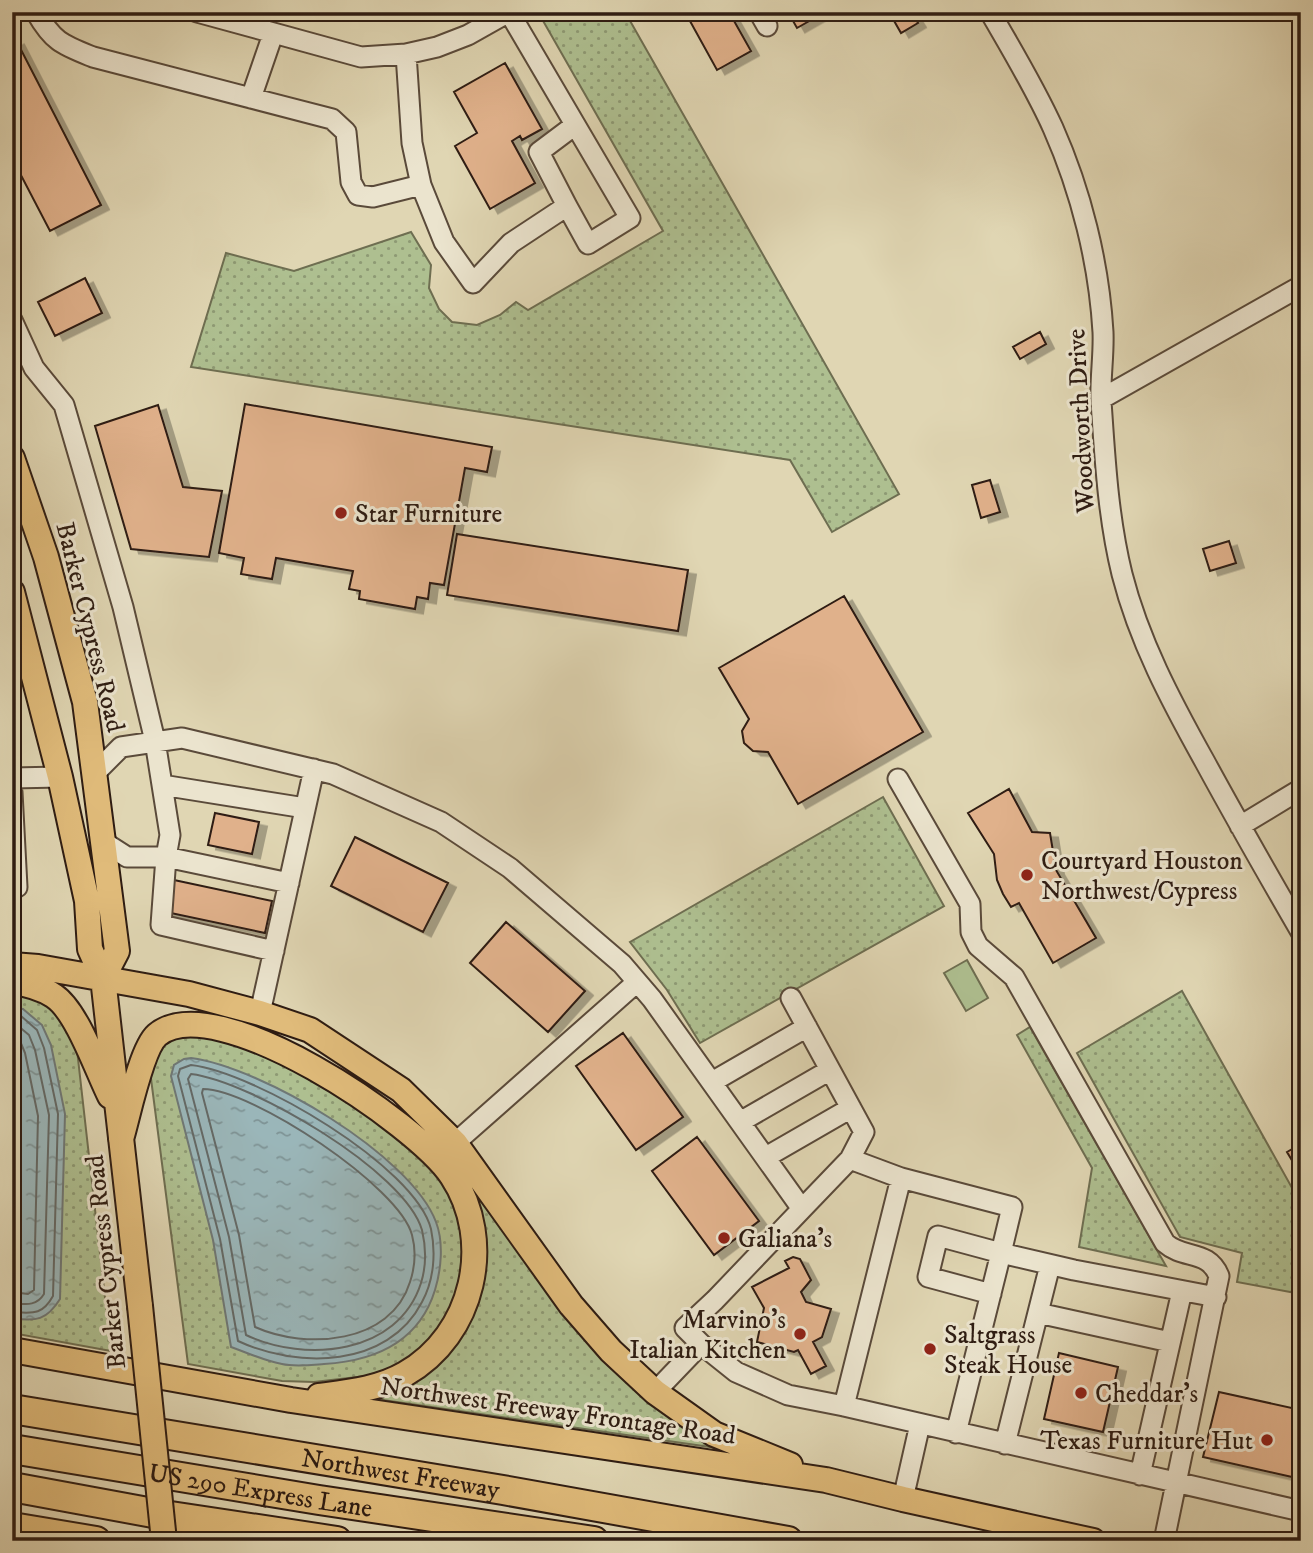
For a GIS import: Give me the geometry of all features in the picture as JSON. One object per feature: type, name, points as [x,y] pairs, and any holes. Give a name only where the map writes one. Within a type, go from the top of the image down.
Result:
[{"type":"highway","name":"Northwest Freeway","points":[[12,1409],[514,1492],[788,1541]]},
{"type":"highway","name":"US 290 Express Lane","points":[[12,1449],[319,1500],[594,1541]]},
{"type":"highway","points":[[12,1487],[164,1515],[337,1541]]},
{"type":"highway","points":[[12,1527],[96,1541]]},
{"type":"main road","name":"Barker Cypress Road","points":[[12,458],[46,557],[85,702],[117,951],[103,978]]},
{"type":"main road","name":"Barker Cypress Road","points":[[12,592],[60,777],[87,901],[90,949],[103,978],[164,1541]]},
{"type":"main road","points":[[21,624],[64,622]]},
{"type":"main road","points":[[12,965],[189,994],[310,1030],[401,1090],[455,1143],[571,1305],[611,1351],[655,1392],[714,1434],[826,1479]]},
{"type":"main road","points":[[12,982],[33,985],[55,997],[72,1016],[120,1127]]},
{"type":"main road","points":[[120,1127],[146,1050],[156,1036],[178,1026],[210,1025],[266,1044],[337,1080],[419,1140],[452,1176],[467,1205],[475,1254],[471,1286],[460,1317],[451,1331],[420,1365],[391,1381],[359,1390],[291,1400]]},
{"type":"main road","name":"Northwest Freeway Frontage Road","points":[[12,1350],[291,1400],[826,1479],[1093,1541]]},
{"type":"street","points":[[36,12],[45,28],[62,45],[93,57],[332,119],[346,132],[351,182],[358,195],[373,197],[421,185]]},
{"type":"street","points":[[197,12],[361,57],[406,54],[437,47],[468,35],[509,12],[630,218],[588,244],[538,152],[575,125]]},
{"type":"street","name":"Woodworth Drive","points":[[998,15],[1053,128],[1073,182],[1087,232],[1098,286],[1103,334],[1101,399],[1112,528],[1122,575],[1138,626],[1174,707],[1301,932]]},
{"type":"street","points":[[251,98],[273,34]]},
{"type":"street","points":[[406,54],[412,143],[421,185],[444,242],[473,283],[511,243],[567,206]]},
{"type":"street","points":[[1101,399],[1301,286]]},
{"type":"street","points":[[12,320],[34,368],[64,405],[123,607],[155,741],[170,835],[161,925],[274,951]]},
{"type":"street","points":[[90,734],[121,747],[182,738],[314,769],[333,774],[441,822],[510,868],[602,946],[637,982],[803,1209]]},
{"type":"street","points":[[95,773],[121,747]]},
{"type":"street","points":[[260,1013],[314,769]]},
{"type":"street","points":[[12,778],[60,777]]},
{"type":"street","points":[[898,779],[970,904],[971,932],[978,946],[1014,977],[1165,1243],[1174,1251],[1207,1259],[1215,1265],[1219,1276],[1164,1541]]},
{"type":"street","points":[[162,785],[305,808]]},
{"type":"street","points":[[1240,826],[1301,789]]},
{"type":"street","points":[[12,792],[17,887],[12,890]]},
{"type":"street","points":[[102,841],[127,857],[166,858],[289,883]]},
{"type":"street","points":[[107,878],[127,857]]},
{"type":"street","points":[[455,1143],[637,982]]},
{"type":"street","points":[[791,998],[864,1132],[850,1159],[685,1328],[736,1372],[788,1395],[1301,1511]]},
{"type":"street","points":[[712,1082],[807,1027]]},
{"type":"street","points":[[740,1122],[830,1070]]},
{"type":"street","points":[[766,1157],[851,1108]]},
{"type":"street","points":[[850,1159],[901,1178],[1012,1207],[956,1433]]},
{"type":"street","points":[[844,1406],[901,1178]]},
{"type":"street","points":[[990,1294],[928,1276],[938,1236],[1050,1265],[1216,1297]]},
{"type":"street","points":[[1005,1444],[1050,1265]]},
{"type":"street","points":[[1140,1475],[1182,1291]]},
{"type":"street","points":[[1038,1313],[1170,1342]]},
{"type":"street","points":[[655,1392],[701,1344]]},
{"type":"street","points":[[903,1499],[920,1424]]},
{"type":"green space","points":[[538,12],[625,12],[899,494],[832,532],[790,460],[191,367],[226,253],[294,271],[411,232],[431,265],[429,288],[439,309],[452,322],[477,325],[500,315],[516,302],[528,310],[663,231]]},
{"type":"green space","points":[[883,797],[944,906],[700,1043],[667,990],[630,942]]},
{"type":"green space","points":[[967,960],[988,998],[966,1011],[944,973]]},
{"type":"green space","points":[[12,990],[56,1009],[76,1041],[111,1351],[12,1333]]},
{"type":"green space","points":[[1182,991],[1301,1204],[1301,1294],[1237,1282],[1242,1253],[1180,1237],[1077,1053]]},
{"type":"green space","points":[[1030,1027],[1166,1266],[1079,1247],[1092,1168],[1017,1035]]},
{"type":"green space","points":[[208,1032],[319,1078],[433,1166],[460,1212],[464,1256],[455,1300],[443,1323],[426,1343],[406,1360],[366,1376],[314,1382],[282,1381],[188,1364],[150,1071],[159,1044],[168,1037]]},
{"type":"green space","points":[[480,1192],[717,1448],[369,1398],[453,1340],[474,1195]]},
{"type":"water","points":[[12,1008],[23,1009],[42,1025],[51,1045],[65,1114],[60,1299],[45,1315],[28,1320],[12,1318]]},
{"type":"water","points":[[191,1058],[221,1065],[255,1078],[330,1118],[397,1169],[421,1196],[436,1222],[441,1247],[440,1265],[428,1308],[406,1335],[377,1353],[342,1362],[308,1365],[276,1363],[231,1347],[213,1240],[171,1076],[174,1065]]},
{"type":"building","points":[[685,12],[729,12],[751,51],[717,70]]},
{"type":"building","points":[[788,12],[825,12],[797,28]]},
{"type":"building","points":[[889,12],[911,12],[918,23],[901,33]]},
{"type":"building","points":[[16,40],[101,205],[50,231],[12,158],[12,42]]},
{"type":"building","points":[[505,63],[542,129],[522,140],[520,136],[512,141],[535,183],[490,209],[455,146],[477,133],[454,92]]},
{"type":"building","points":[[85,278],[102,313],[55,336],[38,302]]},
{"type":"building","points":[[1040,332],[1046,344],[1020,359],[1013,347]]},
{"type":"building","name":"Star Furniture","points":[[245,404],[492,447],[487,472],[465,468],[444,585],[430,583],[428,599],[417,597],[415,609],[359,599],[360,591],[349,589],[353,571],[276,558],[272,579],[241,574],[244,558],[219,553]]},
{"type":"building","points":[[158,405],[183,487],[222,491],[209,557],[131,549],[95,426]]},
{"type":"building","points":[[990,480],[1000,512],[981,518],[972,485]]},
{"type":"building","points":[[457,534],[688,570],[678,631],[447,595]]},
{"type":"building","points":[[1229,541],[1236,563],[1210,571],[1203,549]]},
{"type":"building","points":[[844,596],[923,732],[798,804],[768,752],[753,751],[744,743],[742,731],[749,719],[719,668]]},
{"type":"building","name":"Courtyard Houston Northwest/Cypress","points":[[1009,789],[1032,832],[1050,833],[1056,870],[1096,938],[1053,963],[1019,903],[1011,907],[1003,894],[997,880],[994,854],[968,813]]},
{"type":"building","points":[[215,813],[259,822],[252,854],[208,845]]},
{"type":"building","points":[[355,837],[448,883],[423,932],[331,886]]},
{"type":"building","points":[[174,880],[272,901],[265,933],[166,912]]},
{"type":"building","points":[[506,922],[585,991],[548,1032],[470,963]]},
{"type":"building","points":[[623,1033],[683,1117],[636,1150],[576,1066]]},
{"type":"building","points":[[697,1137],[759,1221],[714,1255],[652,1171]]},
{"type":"building","points":[[1301,1144],[1301,1165],[1296,1167],[1287,1152]]},
{"type":"building","points":[[793,1257],[800,1259],[811,1280],[801,1292],[806,1302],[831,1309],[822,1337],[813,1342],[826,1366],[811,1374],[798,1350],[794,1352],[757,1342],[764,1308],[752,1287],[789,1268],[785,1261]]},
{"type":"building","name":"Cheddar's","points":[[1059,1353],[1118,1367],[1103,1432],[1044,1419]]},
{"type":"building","points":[[1219,1392],[1301,1410],[1301,1479],[1203,1457]]},
{"type":"place","name":"Star Furniture","points":[[341,513]]},
{"type":"place","name":"Courtyard Houston Northwest/Cypress","points":[[1027,875]]},
{"type":"place","name":"Galiana's","points":[[724,1238]]},
{"type":"place","name":"Marvino's Italian Kitchen","points":[[800,1334]]},
{"type":"place","name":"Saltgrass Steak House","points":[[930,1349]]},
{"type":"place","name":"Cheddar's","points":[[1081,1393]]},
{"type":"place","name":"Texas Furniture Hut","points":[[1267,1440]]}]
